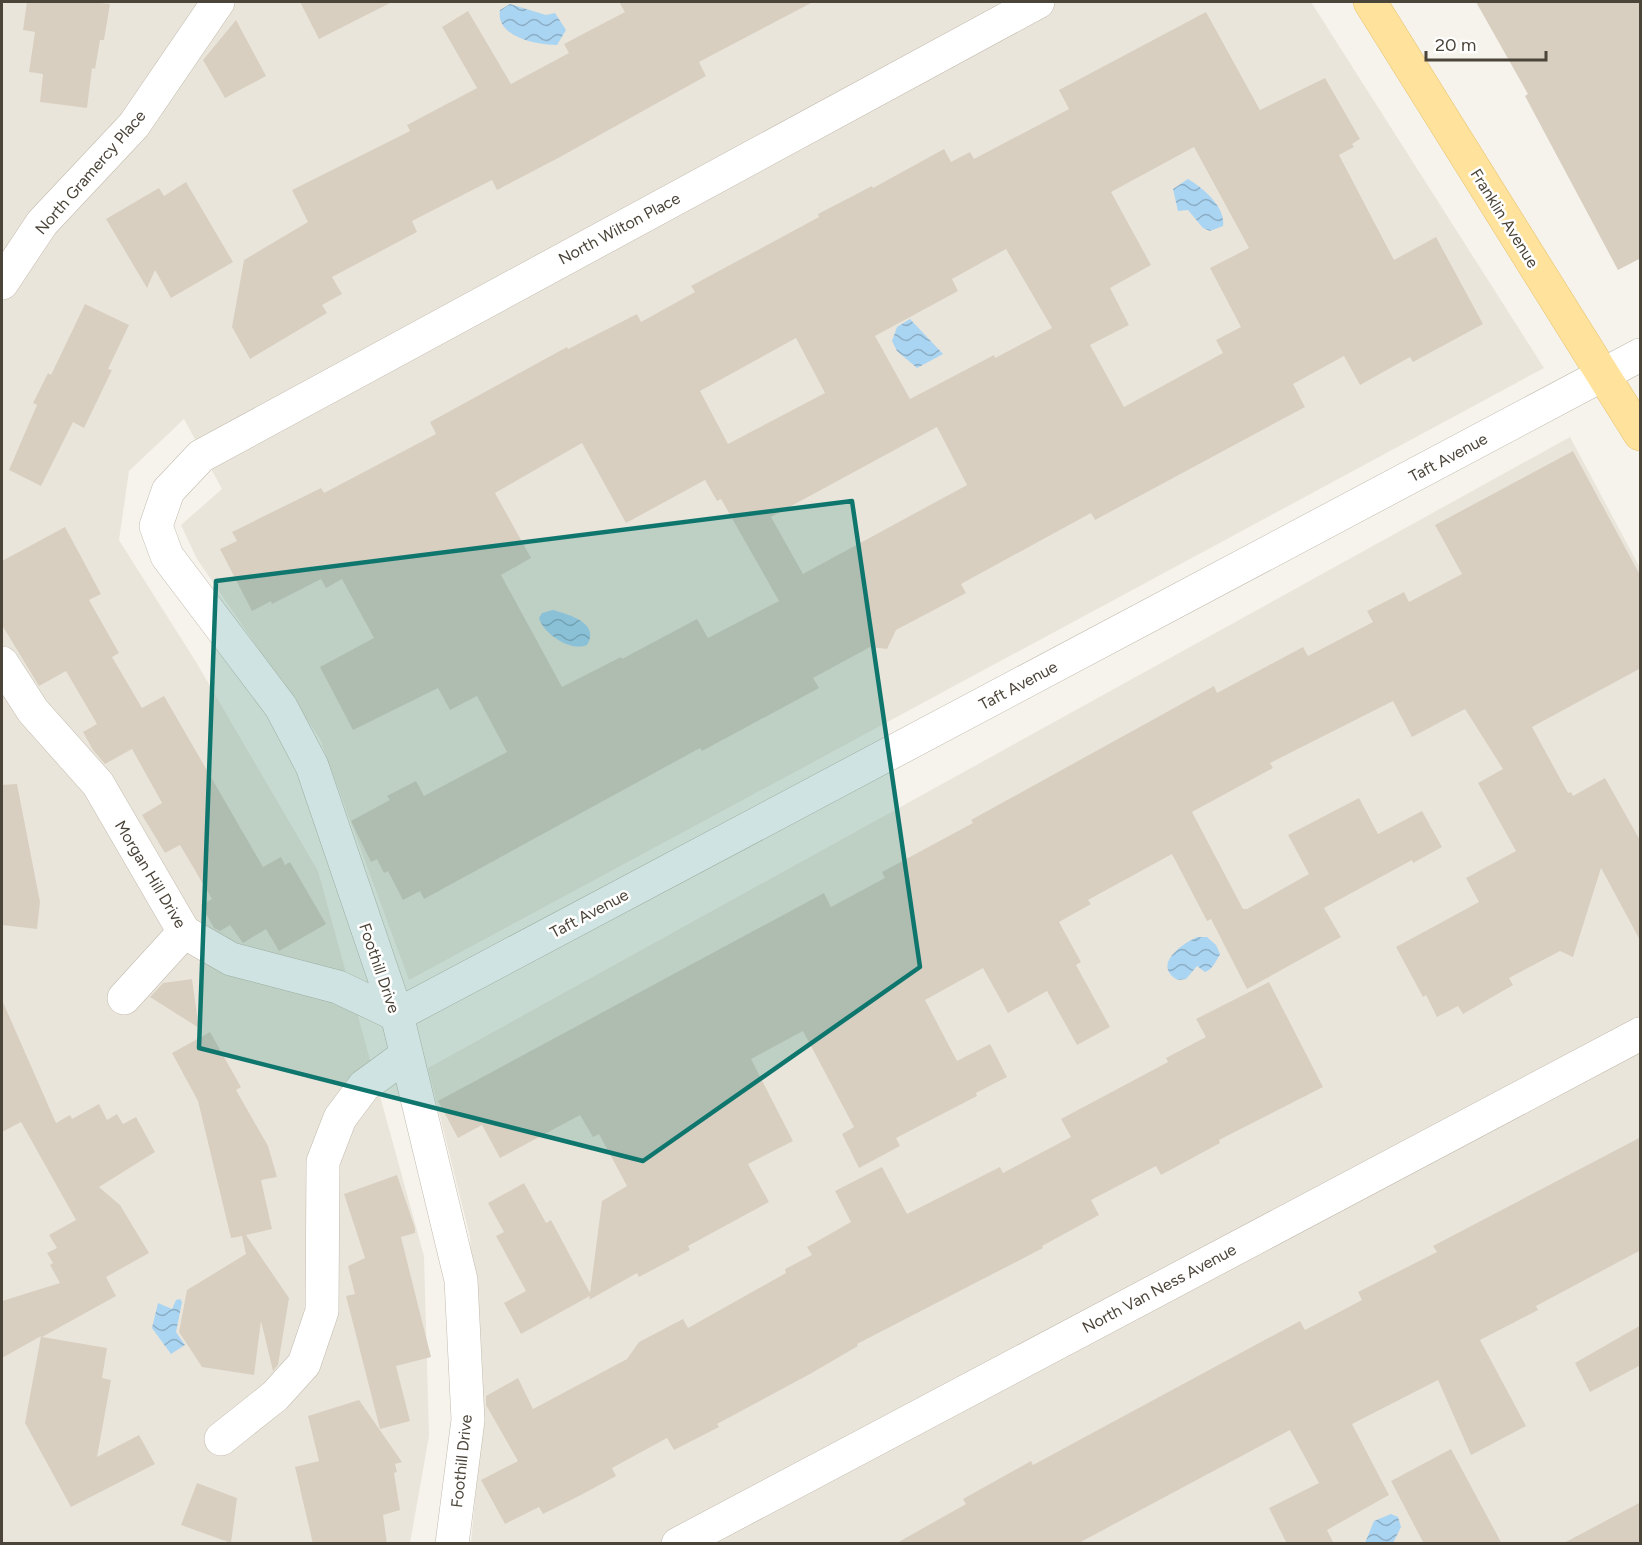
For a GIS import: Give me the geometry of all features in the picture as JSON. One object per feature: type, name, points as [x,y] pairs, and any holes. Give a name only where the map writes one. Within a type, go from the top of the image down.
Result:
[{"type":"main road","name":"Franklin Avenue","points":[[1370,2],[1641,434]]},
{"type":"street","name":"North Gramercy Place","points":[[2,283],[42,223],[134,125],[218,2]]},
{"type":"street","name":"North Wilton Place","points":[[201,456],[1026,4]]},
{"type":"street","name":"Taft Avenue","points":[[397,1015],[1641,355]]},
{"type":"street","name":"Foothill Drive","points":[[201,456],[168,491],[156,526],[167,556],[281,706],[312,766],[397,1015],[405,1056],[461,1280],[468,1420],[452,1544]]},
{"type":"street","name":"Morgan Hill Drive","points":[[2,663],[33,711],[98,784],[184,932],[231,959],[338,987],[397,1015]]},
{"type":"street","points":[[124,998],[184,932]]},
{"type":"street","name":"North Van Ness Avenue","points":[[678,1544],[1641,1034]]},
{"type":"street","points":[[221,1439],[275,1396],[304,1364],[322,1311],[323,1162],[340,1118],[364,1086],[405,1056]]},
{"type":"highlighted area","points":[[852,501],[920,967],[643,1161],[199,1048],[216,581]]},
{"type":"shaded area","points":[[2,2],[1311,2],[1544,368],[409,980],[320,739],[197,559],[181,525],[222,489],[184,419],[129,471],[119,540],[196,662],[318,871],[424,1256],[429,1436],[410,1543],[2,1544]]},
{"type":"shaded area","points":[[1570,437],[1640,568],[1640,1543],[471,1543],[482,1423],[470,1237],[428,1068]]},
{"type":"water","points":[[510,4],[546,15],[555,13],[566,30],[557,45],[519,38],[504,27],[500,19],[500,10]]},
{"type":"water","points":[[1188,179],[1200,187],[1217,205],[1223,219],[1223,226],[1210,231],[1203,228],[1188,210],[1178,211],[1173,189]]},
{"type":"water","points":[[910,319],[943,354],[917,368],[897,351],[892,341],[897,327]]},
{"type":"water","points":[[553,610],[575,617],[586,626],[590,631],[587,645],[580,647],[566,644],[546,630],[539,618],[542,613]]},
{"type":"water","points":[[1197,937],[1207,937],[1216,945],[1220,954],[1208,971],[1205,972],[1197,966],[1186,979],[1178,980],[1171,974],[1168,962],[1177,950]]},
{"type":"water","points":[[180,1299],[182,1302],[176,1332],[185,1345],[171,1354],[152,1328],[158,1303],[172,1309],[176,1300]]},
{"type":"water","points":[[1391,1514],[1398,1517],[1401,1527],[1393,1543],[1365,1543],[1374,1521]]},
{"type":"building","points":[[27,2],[110,4],[104,40],[100,40],[95,69],[92,68],[87,108],[40,102],[43,74],[29,72],[35,32],[23,30]]},
{"type":"building","points":[[300,2],[392,2],[319,39]]},
{"type":"building","points":[[619,2],[813,2],[699,62],[706,76],[560,157],[497,190],[492,180],[412,221],[417,232],[332,277],[342,294],[322,305],[327,313],[250,359],[232,327],[244,260],[308,222],[292,190],[410,131],[407,125],[477,88],[442,27],[468,11],[511,84],[569,53],[564,44],[625,12]]},
{"type":"building","points":[[1476,2],[1641,2],[1641,258],[1618,270],[1525,96],[1528,94]]},
{"type":"building","points":[[1206,12],[1260,110],[1325,78],[1360,139],[1352,144],[1354,147],[1339,155],[1394,260],[1436,237],[1483,324],[1413,362],[1410,357],[1360,385],[1344,356],[1293,384],[1305,407],[1095,520],[1091,513],[961,584],[966,593],[896,630],[887,649],[870,647],[813,678],[819,688],[702,751],[700,748],[424,899],[420,891],[403,900],[388,871],[384,873],[377,859],[371,862],[351,821],[390,800],[387,796],[416,781],[424,796],[507,752],[477,696],[450,710],[438,688],[353,730],[320,667],[374,638],[342,579],[326,588],[321,579],[272,604],[271,601],[252,611],[220,549],[237,541],[232,532],[321,488],[324,493],[436,434],[430,422],[567,347],[568,349],[637,314],[641,322],[695,292],[691,286],[819,217],[818,214],[872,186],[873,188],[944,149],[951,162],[970,152],[974,159],[1069,109],[1059,90]],"holes":[[[1194,147],[1249,248],[1210,268],[1241,327],[1216,340],[1223,353],[1124,407],[1090,345],[1129,325],[1110,288],[1151,265],[1111,192]],[[1006,249],[1052,328],[910,399],[875,336],[958,291],[952,279]],[[796,338],[825,393],[728,444],[700,391]],[[937,427],[967,485],[803,574],[771,517]],[[582,443],[626,523],[705,480],[717,501],[721,499],[779,601],[708,638],[697,619],[622,659],[621,657],[562,687],[501,575],[531,558],[495,493]]]},
{"type":"building","points":[[236,20],[266,76],[225,98],[203,60]]},
{"type":"building","points":[[186,182],[233,262],[171,298],[155,270],[147,288],[106,219],[159,188],[164,196]]},
{"type":"building","points":[[85,304],[129,325],[108,369],[112,370],[84,428],[73,422],[41,486],[9,470],[37,405],[33,403],[48,373],[51,375]]},
{"type":"building","points":[[1573,451],[1641,577],[1641,668],[1532,727],[1568,793],[1571,792],[1573,796],[1605,778],[1641,842],[1641,942],[1601,868],[1573,957],[1560,951],[1509,978],[1513,985],[1463,1014],[1458,1006],[1437,1017],[1426,995],[1423,997],[1396,947],[1479,902],[1466,878],[1516,851],[1478,783],[1503,769],[1465,709],[1412,737],[1393,701],[1270,763],[1273,768],[1192,812],[1243,909],[1247,909],[1309,874],[1288,835],[1359,798],[1378,834],[1422,811],[1442,847],[1413,863],[1412,860],[1324,908],[1341,937],[1247,989],[1211,919],[1207,921],[1172,854],[1088,900],[1091,904],[1059,922],[1081,962],[1076,965],[1110,1027],[1077,1045],[1047,991],[1008,1013],[983,968],[925,1000],[957,1061],[990,1044],[1007,1077],[976,1093],[977,1096],[896,1138],[900,1146],[859,1168],[842,1134],[854,1127],[803,1031],[751,1059],[793,1141],[748,1164],[769,1202],[688,1246],[690,1250],[639,1277],[637,1273],[589,1300],[590,1296],[521,1334],[504,1303],[526,1291],[496,1236],[504,1232],[488,1203],[524,1183],[546,1223],[551,1220],[590,1293],[602,1201],[627,1186],[599,1134],[593,1137],[580,1115],[500,1158],[482,1125],[458,1138],[438,1101],[824,893],[831,907],[885,878],[882,872],[973,823],[971,820],[1214,686],[1217,693],[1303,647],[1308,656],[1373,622],[1367,611],[1404,592],[1409,602],[1462,574],[1435,525]]},
{"type":"building","points":[[65,527],[101,594],[89,600],[119,653],[112,657],[142,708],[164,696],[263,867],[281,857],[285,865],[290,862],[326,924],[279,951],[266,929],[243,943],[230,925],[220,931],[214,928],[201,905],[212,899],[180,845],[165,853],[142,815],[162,803],[132,749],[105,764],[93,750],[83,732],[97,724],[66,671],[39,686],[2,625],[2,561]]},
{"type":"building","points":[[17,784],[40,902],[37,929],[2,925],[2,785]]},
{"type":"building","points":[[192,979],[199,1028],[150,997],[163,983]]},
{"type":"building","points":[[1269,982],[1323,1087],[1219,1140],[1220,1143],[1161,1175],[1156,1166],[1091,1200],[1099,1215],[1042,1246],[1043,1248],[857,1344],[858,1346],[810,1374],[717,1424],[719,1427],[674,1450],[667,1438],[612,1468],[616,1476],[581,1495],[543,1514],[539,1507],[505,1524],[481,1480],[518,1461],[486,1405],[486,1396],[518,1378],[533,1409],[627,1359],[639,1342],[683,1319],[688,1328],[786,1273],[785,1269],[812,1255],[807,1247],[851,1222],[835,1191],[882,1167],[907,1214],[1000,1167],[1003,1173],[1071,1137],[1061,1119],[1168,1062],[1166,1058],[1206,1037],[1196,1019]]},
{"type":"building","points":[[2,1000],[56,1123],[70,1115],[72,1119],[99,1104],[107,1120],[117,1114],[123,1124],[136,1117],[155,1152],[99,1187],[120,1205],[149,1253],[106,1277],[116,1296],[42,1337],[107,1348],[102,1378],[111,1380],[97,1457],[139,1435],[155,1464],[71,1507],[25,1423],[41,1336],[2,1358],[2,1301],[60,1283],[50,1265],[53,1263],[47,1253],[57,1248],[49,1235],[76,1220],[21,1122],[2,1132]]},
{"type":"building","points":[[210,1032],[241,1087],[236,1090],[268,1146],[277,1177],[261,1180],[272,1229],[246,1235],[289,1298],[278,1365],[273,1371],[261,1321],[254,1375],[202,1367],[179,1332],[187,1290],[246,1254],[242,1236],[231,1238],[198,1101],[172,1053]]},
{"type":"building","points":[[1641,1137],[1641,1250],[1536,1306],[1538,1310],[1480,1340],[1526,1426],[1471,1455],[1438,1380],[1352,1424],[1389,1495],[1327,1530],[1334,1544],[1287,1544],[1269,1508],[1319,1483],[1290,1430],[1077,1544],[895,1544],[966,1504],[963,1499],[1031,1461],[1033,1465],[1300,1321],[1305,1330],[1362,1300],[1358,1292],[1437,1252],[1433,1246]]},
{"type":"building","points":[[397,1175],[415,1228],[415,1233],[401,1237],[431,1357],[396,1366],[410,1421],[380,1429],[346,1296],[355,1294],[348,1266],[365,1258],[344,1194]]},
{"type":"building","points":[[1641,1325],[1641,1365],[1590,1392],[1575,1363]]},
{"type":"building","points":[[359,1400],[402,1462],[395,1464],[397,1472],[394,1473],[400,1510],[383,1515],[387,1544],[313,1544],[295,1467],[319,1461],[308,1416]]},
{"type":"building","points":[[1451,1449],[1502,1544],[1424,1544],[1391,1481]]},
{"type":"building","points":[[197,1483],[237,1498],[231,1543],[181,1525]]},
{"type":"building","points":[[1641,1502],[1641,1544],[1562,1544]]}]
